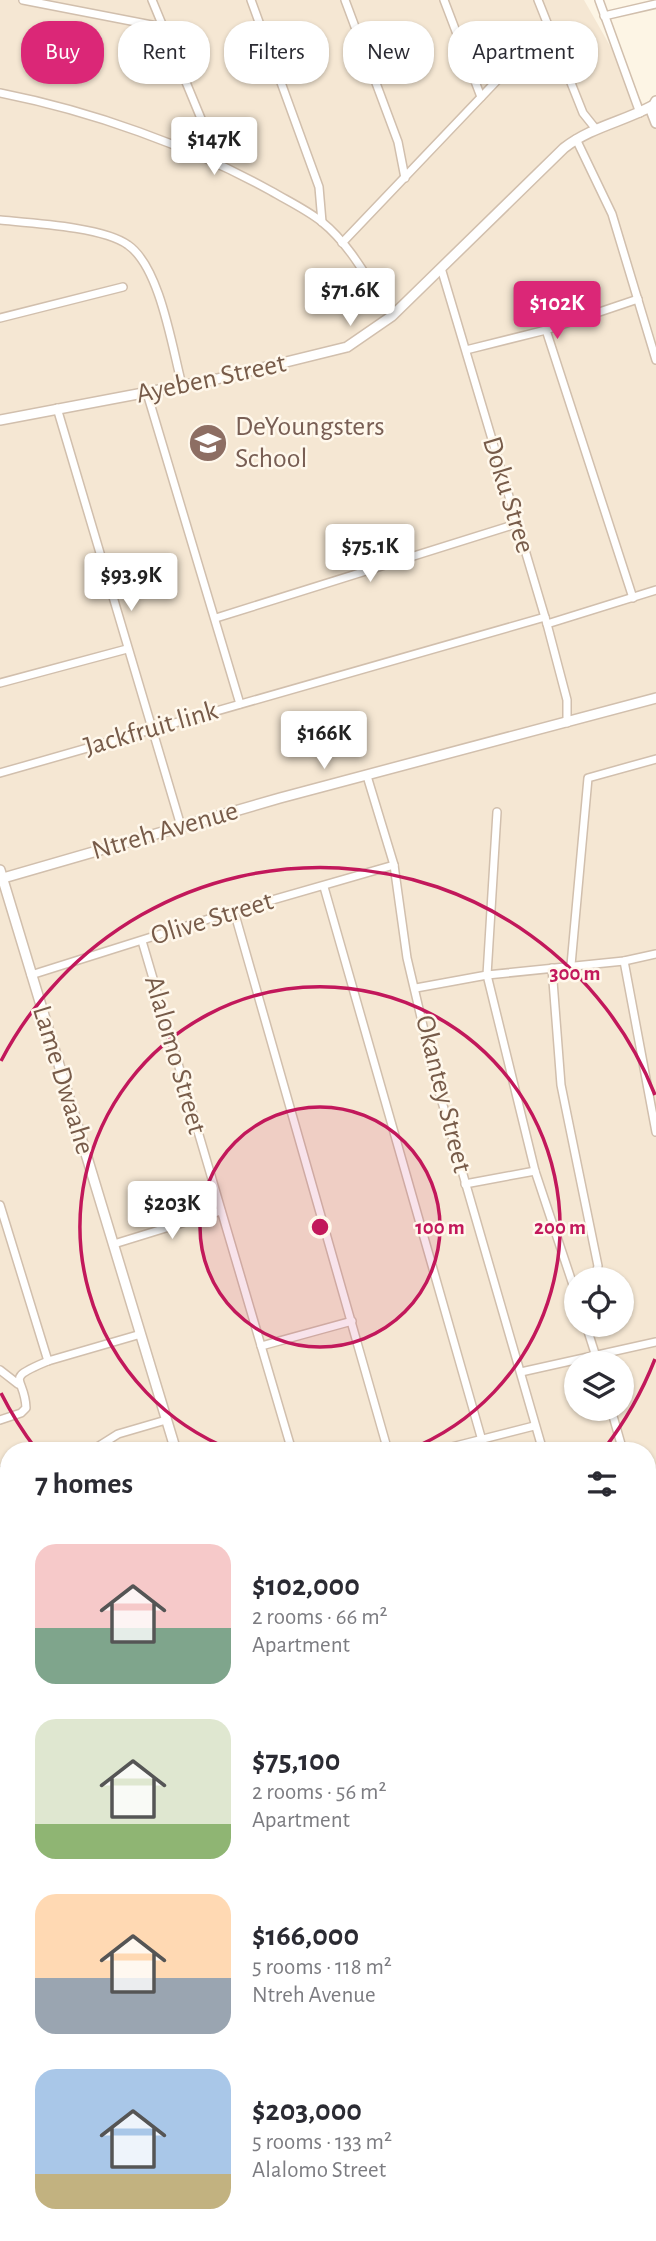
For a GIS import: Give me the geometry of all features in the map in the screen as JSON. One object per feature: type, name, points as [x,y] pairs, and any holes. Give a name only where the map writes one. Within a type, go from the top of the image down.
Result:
[{"type":"street","points":[[23,0],[58,3],[136,21]]},
{"type":"street","points":[[152,0],[160,21]]},
{"type":"street","points":[[251,0],[319,187],[322,222]]},
{"type":"street","points":[[345,0],[398,142],[405,178]]},
{"type":"street","points":[[444,0],[481,97]]},
{"type":"street","points":[[538,0],[546,21]]},
{"type":"street","points":[[599,0],[640,113]]},
{"type":"street","points":[[604,16],[656,4]]},
{"type":"street","points":[[186,84],[207,133],[213,151],[212,160]]},
{"type":"street","points":[[342,243],[493,84]]},
{"type":"street","points":[[571,84],[583,113],[595,128]]},
{"type":"street","points":[[0,93],[38,101],[212,160],[322,222],[342,243],[392,316]]},
{"type":"street","points":[[631,118],[654,103]]},
{"type":"street","points":[[631,118],[655,122],[654,103]]},
{"type":"street","name":"Ayeben Street","points":[[0,420],[147,393],[336,351],[370,334],[392,316],[576,139],[595,128],[631,118]]},
{"type":"street","points":[[576,139],[602,188],[656,360]]},
{"type":"street","points":[[0,219],[106,236],[126,243],[138,254],[153,281],[183,385]]},
{"type":"street","name":"Doku Stree","points":[[442,268],[546,620],[567,700],[567,723]]},
{"type":"street","points":[[0,318],[123,287]]},
{"type":"street","points":[[466,350],[546,330],[638,299]]},
{"type":"street","points":[[546,330],[633,598]]},
{"type":"street","points":[[147,393],[240,704]]},
{"type":"street","points":[[57,408],[181,826]]},
{"type":"street","points":[[216,618],[516,524]]},
{"type":"street","name":"Jackfruit link","points":[[0,774],[240,704],[656,590]]},
{"type":"street","points":[[0,683],[127,649]]},
{"type":"street","name":"Ntreh Avenue","points":[[1,876],[656,698]]},
{"type":"street","points":[[571,965],[587,778],[656,759]]},
{"type":"street","name":"Okantey Street","points":[[367,776],[394,865],[407,958],[436,1081],[540,1442]]},
{"type":"street","points":[[498,813],[487,975],[535,1171],[568,1267]]},
{"type":"street","name":"Olive Street","points":[[31,975],[234,911],[394,865]]},
{"type":"street","name":"Lame Dwaahe","points":[[1,876],[173,1442]]},
{"type":"street","points":[[324,887],[483,1442]]},
{"type":"street","points":[[234,911],[386,1442]]},
{"type":"street","name":"Alalomo Street","points":[[142,941],[289,1442]]},
{"type":"street","points":[[416,988],[487,975],[624,961],[656,954]]},
{"type":"street","points":[[624,961],[656,1132]]},
{"type":"street","points":[[552,968],[561,1085],[598,1267]]},
{"type":"street","points":[[465,1184],[535,1171]]},
{"type":"street","points":[[0,1205],[48,1362]]},
{"type":"street","points":[[114,1244],[221,1211]]},
{"type":"street","points":[[261,1346],[352,1321]]},
{"type":"street","points":[[0,1420],[21,1413],[26,1408],[18,1384],[19,1377],[27,1370],[141,1334]]},
{"type":"street","points":[[610,1351],[656,1342]]},
{"type":"street","points":[[521,1372],[564,1362]]},
{"type":"street","points":[[0,1370],[18,1384]]},
{"type":"street","points":[[105,1442],[118,1434],[166,1420]]},
{"type":"street","points":[[615,1421],[621,1442]]},
{"type":"street","points":[[468,1442],[534,1426]]},
{"type":"shaded area","points":[[0,0],[584,0],[596,21],[448,21],[448,84],[598,84],[598,25],[656,127],[656,1442],[0,1442]]},
{"type":"place","name":"DeYoungsters School","points":[[208,443]]}]
